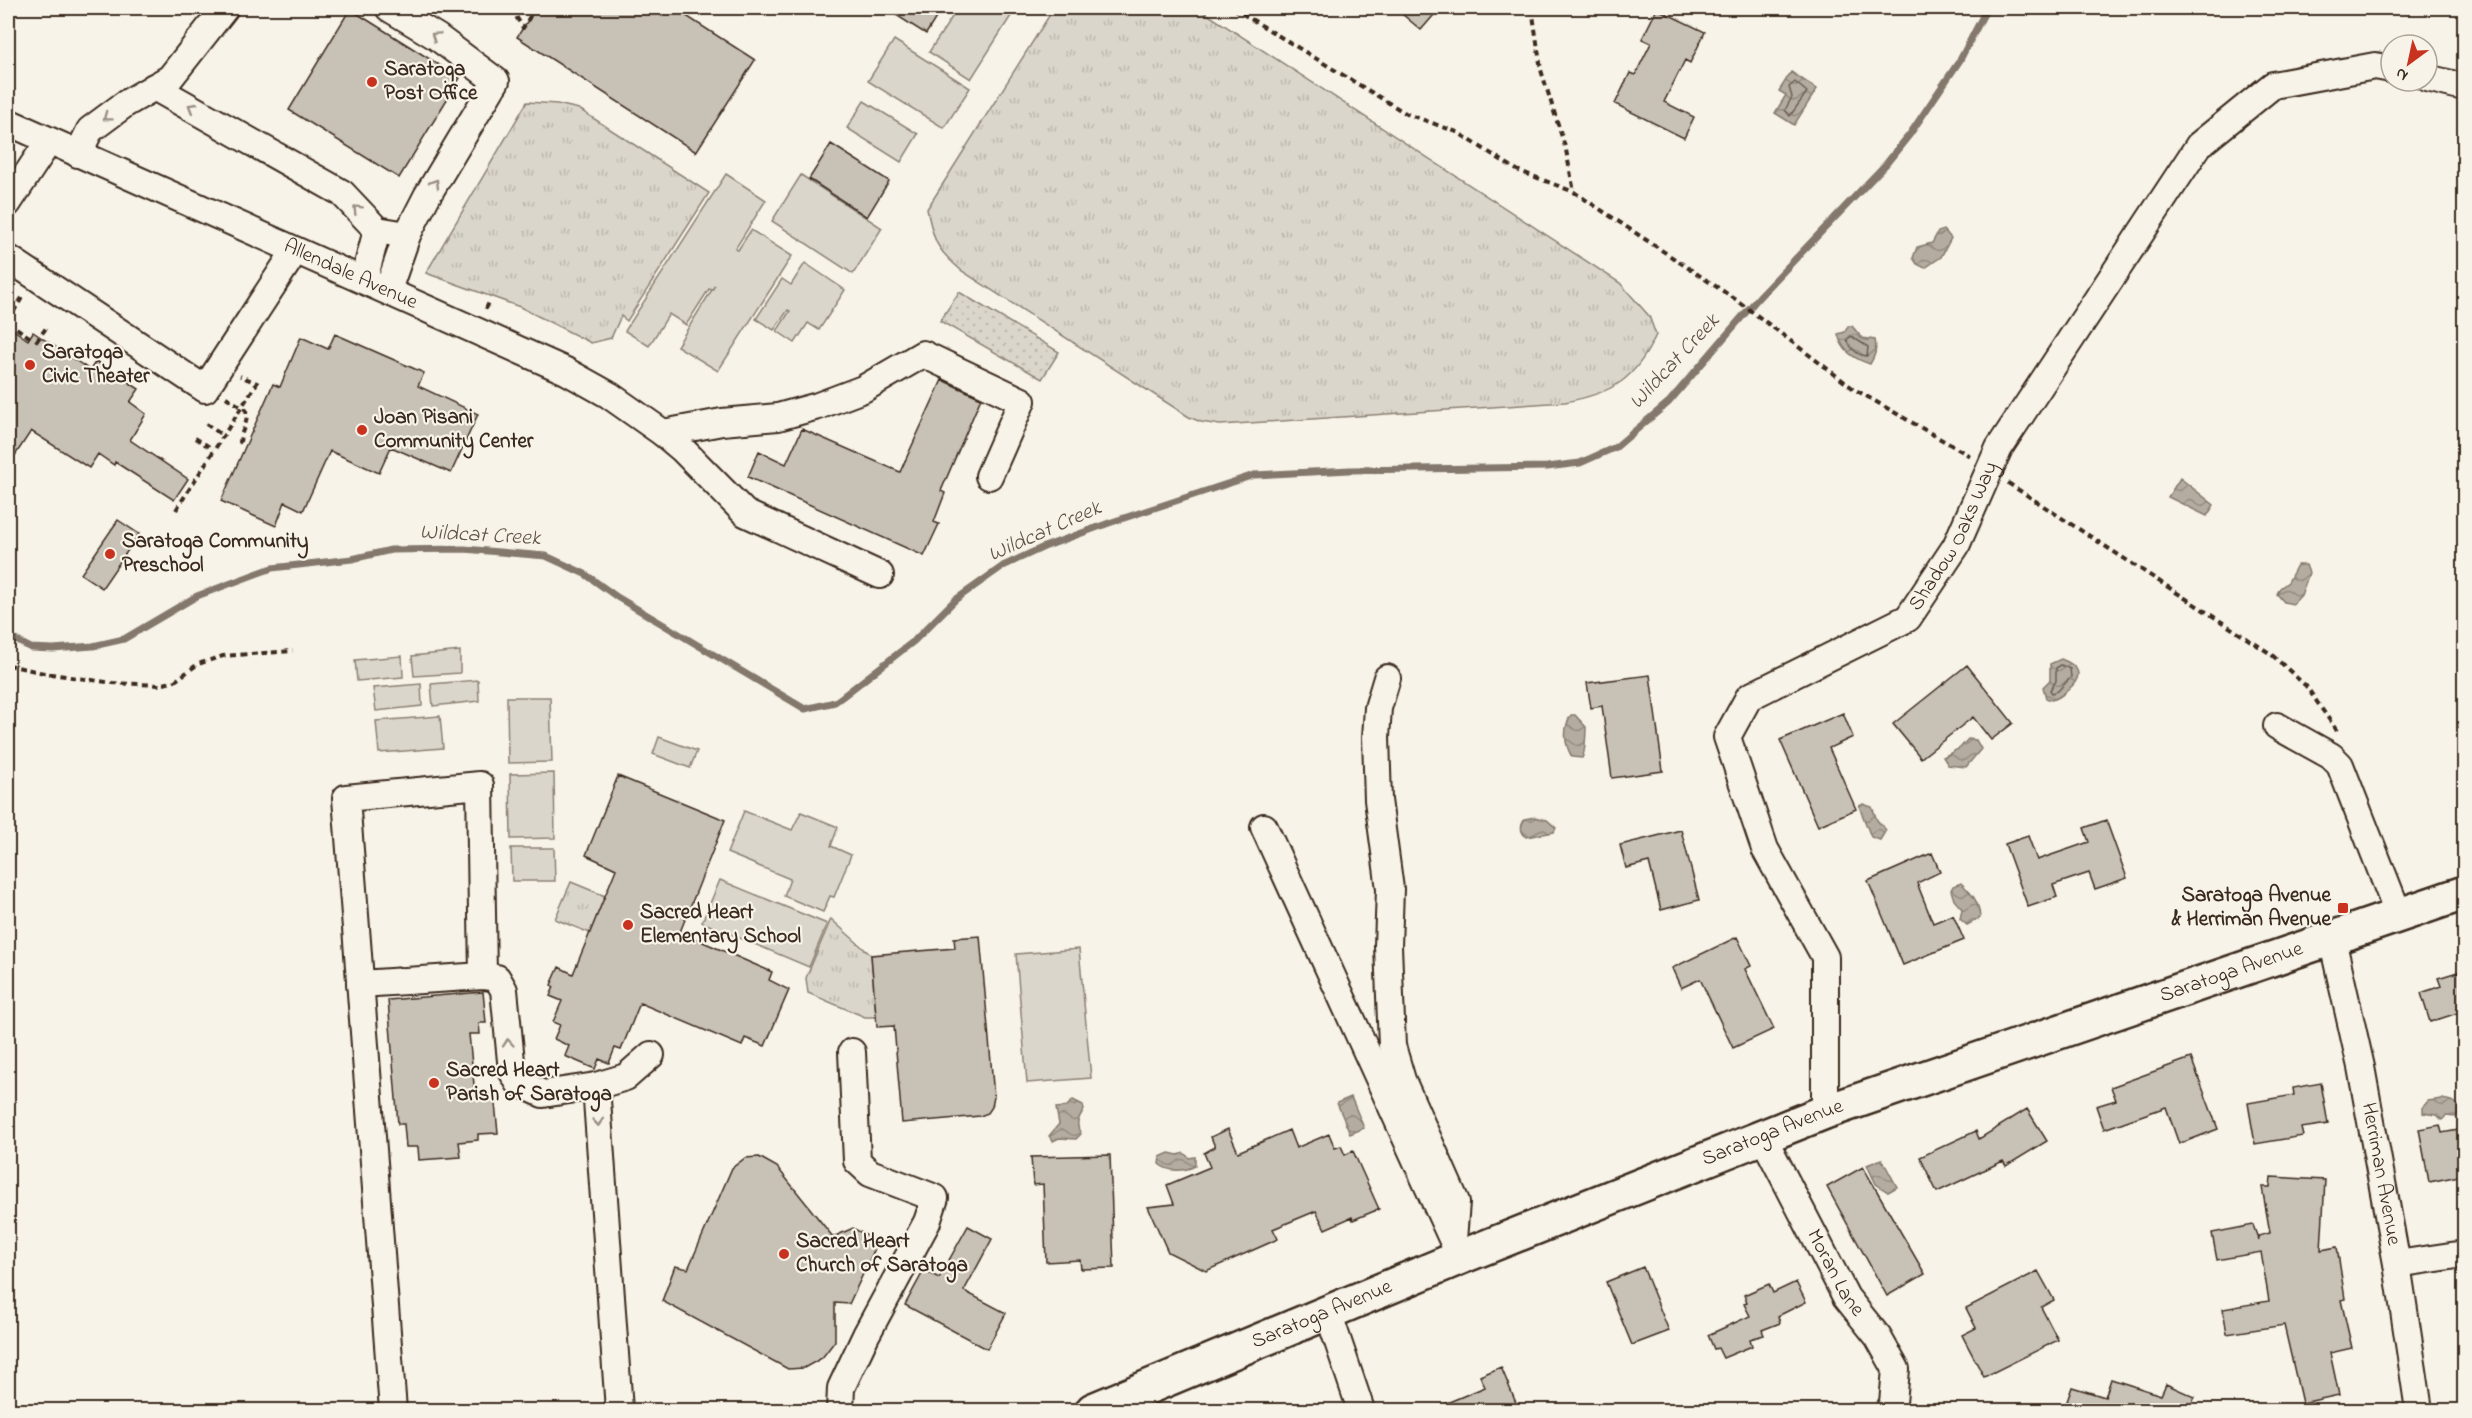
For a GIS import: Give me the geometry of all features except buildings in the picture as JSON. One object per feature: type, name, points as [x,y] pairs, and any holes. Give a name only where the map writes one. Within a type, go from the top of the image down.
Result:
[{"type":"main road","name":"Saratoga Avenue","points":[[1104,1409],[1150,1386],[1328,1312],[1457,1249],[1825,1112],[2464,893]]},
{"type":"street","points":[[78,154],[90,130],[125,104],[170,78],[225,8]]},
{"type":"street","points":[[388,290],[407,235],[427,196],[496,81],[437,37],[389,8]]},
{"type":"street","name":"Shadow Oaks Way","points":[[1825,1112],[1825,957],[1765,849],[1727,737],[1749,697],[1908,618],[1956,546],[1999,448],[2199,145],[2273,86],[2379,67]]},
{"type":"street","points":[[2439,81],[2464,87]]},
{"type":"street","points":[[154,87],[342,194],[377,230],[407,235]]},
{"type":"street","name":"Allendale Avenue","points":[[8,122],[566,371],[609,395],[672,441],[745,513],[880,575]]},
{"type":"street","points":[[8,203],[49,141]]},
{"type":"street","points":[[364,280],[377,230]]},
{"type":"street","points":[[8,258],[205,389],[295,251]]},
{"type":"street","points":[[672,441],[722,422],[778,417],[818,406],[863,389],[923,354],[1022,401],[989,476]]},
{"type":"street","points":[[1387,678],[1378,708],[1376,737],[1378,800],[1390,889],[1388,958],[1392,1046],[1402,1080],[1456,1202],[1457,1249]]},
{"type":"street","points":[[2277,726],[2331,756],[2340,765],[2398,916]]},
{"type":"street","points":[[393,1410],[346,798],[480,785],[483,976]]},
{"type":"street","points":[[1264,827],[1457,1249]]},
{"type":"street","name":"Herriman Avenue","points":[[2332,939],[2361,1067],[2397,1264],[2419,1410]]},
{"type":"street","points":[[360,984],[483,976],[497,978],[504,990],[512,1071],[519,1083],[543,1094],[596,1086],[626,1077],[651,1055]]},
{"type":"street","points":[[840,1410],[841,1388],[866,1335],[927,1222],[935,1198],[870,1173],[857,1161],[852,1052]]},
{"type":"street","points":[[596,1086],[619,1410]]},
{"type":"street","name":"Moran Lane","points":[[1763,1137],[1846,1298],[1878,1337],[1896,1369],[1893,1403],[1889,1410]]},
{"type":"street","points":[[2397,1264],[2464,1254]]},
{"type":"street","points":[[1328,1312],[1361,1410]]},
{"type":"path","points":[[511,8],[523,28],[535,8]]},
{"type":"path","points":[[1233,8],[1407,114],[1457,132],[1517,170],[1574,192],[1738,301],[1854,389],[1989,468],[2018,492],[2271,654],[2306,686],[2341,740]]},
{"type":"path","points":[[1532,8],[1541,70],[1566,150],[1574,192]]},
{"type":"path","points":[[16,307],[8,322],[34,340],[46,328]]},
{"type":"path","points":[[176,510],[257,383],[236,375]]},
{"type":"path","points":[[223,395],[246,410],[248,418],[240,442],[245,446]]},
{"type":"path","points":[[206,424],[222,435]]},
{"type":"path","points":[[195,438],[213,450]]},
{"type":"path","points":[[8,665],[44,673],[113,683],[160,685],[176,681],[198,664],[223,656],[293,651]]},
{"type":"green space","points":[[958,8],[1016,8],[971,79],[929,52]]},
{"type":"green space","points":[[1054,8],[1198,8],[1620,283],[1649,316],[1656,335],[1648,350],[1631,374],[1621,382],[1597,394],[1565,402],[1220,425],[1201,422],[1189,417],[962,271],[941,250],[934,237],[927,209]]},
{"type":"green space","points":[[894,40],[970,88],[944,128],[868,81]]},
{"type":"green space","points":[[864,101],[918,134],[901,162],[847,128]]},
{"type":"green space","points":[[527,102],[557,104],[579,109],[709,193],[627,321],[621,316],[611,338],[591,343],[520,307],[426,273]]},
{"type":"green space","points":[[726,174],[766,200],[735,249],[738,250],[751,230],[792,256],[718,371],[677,346],[712,290],[709,289],[686,325],[669,314],[649,346],[625,331]]},
{"type":"green space","points":[[801,175],[882,228],[853,274],[772,221]]},
{"type":"green space","points":[[805,263],[845,290],[819,330],[808,323],[795,343],[777,331],[790,311],[788,310],[774,330],[756,319],[782,279],[791,285]]},
{"type":"green space","points":[[959,292],[1059,352],[1042,379],[940,321]]},
{"type":"green space","points":[[460,651],[460,673],[414,676],[412,656]]},
{"type":"green space","points":[[402,656],[403,677],[357,681],[355,660]]},
{"type":"green space","points":[[478,680],[479,701],[433,706],[431,684]]},
{"type":"green space","points":[[421,684],[422,706],[376,711],[373,688]]},
{"type":"green space","points":[[507,697],[550,697],[552,762],[508,763]]},
{"type":"green space","points":[[440,716],[443,748],[379,753],[376,721]]},
{"type":"green space","points":[[659,737],[697,751],[690,768],[653,754]]},
{"type":"green space","points":[[554,773],[555,838],[511,839],[510,774]]},
{"type":"green space","points":[[744,811],[792,830],[801,812],[838,827],[831,846],[851,855],[834,897],[830,896],[823,912],[784,896],[790,879],[727,853]]},
{"type":"green space","points":[[511,848],[554,848],[555,881],[512,881]]},
{"type":"green space","points":[[720,880],[827,924],[809,967],[702,922]]},
{"type":"green space","points":[[571,882],[605,896],[590,933],[555,919]]},
{"type":"green space","points":[[831,919],[871,955],[876,1017],[865,1017],[808,993],[806,978]]},
{"type":"green space","points":[[1079,949],[1091,1078],[1027,1083],[1016,954]]},
{"type":"water","points":[[1791,72],[1817,89],[1794,125],[1775,113],[1786,95],[1779,91]]},
{"type":"water","points":[[1944,230],[1951,238],[1941,257],[1925,268],[1917,264],[1913,258],[1917,247],[1932,243],[1938,232]]},
{"type":"water","points":[[1848,326],[1852,326],[1862,338],[1875,340],[1875,353],[1870,364],[1854,357],[1842,345],[1838,334],[1845,332]]},
{"type":"water","points":[[2180,478],[2214,505],[2207,516],[2168,497]]},
{"type":"water","points":[[2297,565],[2306,565],[2309,573],[2301,595],[2293,604],[2284,602],[2277,594],[2280,588],[2288,582]]},
{"type":"water","points":[[2061,659],[2076,668],[2078,676],[2068,690],[2058,698],[2051,700],[2046,698],[2043,687],[2050,680],[2050,664]]},
{"type":"water","points":[[1571,715],[1575,715],[1586,727],[1582,758],[1572,757],[1567,747],[1566,731]]},
{"type":"water","points":[[1968,739],[1976,740],[1981,749],[1966,767],[1948,765],[1943,757],[1960,748]]},
{"type":"water","points":[[1863,804],[1872,807],[1877,820],[1886,830],[1880,840],[1871,837],[1859,806]]},
{"type":"water","points":[[1534,817],[1547,820],[1556,828],[1554,832],[1526,837],[1521,828],[1522,824],[1525,819]]},
{"type":"water","points":[[1961,883],[1974,898],[1980,918],[1967,925],[1960,919],[1962,909],[1954,900],[1951,890],[1953,886]]},
{"type":"water","points":[[1351,1097],[1364,1128],[1350,1134],[1337,1103]]},
{"type":"water","points":[[2442,1099],[2456,1103],[2460,1110],[2456,1117],[2446,1116],[2442,1120],[2437,1115],[2423,1113],[2423,1107],[2428,1101]]},
{"type":"water","points":[[1073,1100],[1083,1105],[1084,1110],[1078,1125],[1081,1134],[1076,1139],[1059,1138],[1053,1141],[1049,1136],[1059,1124],[1056,1108],[1066,1107]]},
{"type":"water","points":[[1169,1153],[1178,1155],[1184,1153],[1189,1158],[1195,1157],[1195,1166],[1177,1170],[1163,1167],[1159,1164],[1160,1157]]},
{"type":"water","points":[[1882,1159],[1897,1187],[1888,1192],[1876,1184],[1867,1165]]},
{"type":"waterway","name":"Wildcat Creek","points":[[8,636],[31,648],[93,646],[124,639],[197,596],[272,568],[352,559],[391,550],[464,549],[546,556],[585,574],[617,597],[805,709],[835,702],[914,641],[955,600],[1003,566],[1044,547],[1109,523],[1254,475],[1350,470],[1547,467],[1580,463],[1616,447],[1669,402],[1759,297],[1886,164],[1910,134],[1960,60],[1987,8]]},
{"type":"place","name":"Saratoga Post Office","points":[[372,82]]},
{"type":"place","name":"Saratoga Civic Theater","points":[[30,365]]},
{"type":"place","name":"Joan Pisani Community Center","points":[[362,430]]},
{"type":"place","name":"Saratoga Community Preschool","points":[[110,554]]},
{"type":"place","name":"Saratoga Avenue & Herriman Avenue","points":[[2343,908]]},
{"type":"place","name":"Sacred Heart Elementary School","points":[[628,925]]},
{"type":"place","name":"Sacred Heart Parish of Saratoga","points":[[434,1083]]},
{"type":"place","name":"Sacred Heart Church of Saratoga","points":[[784,1254]]}]
